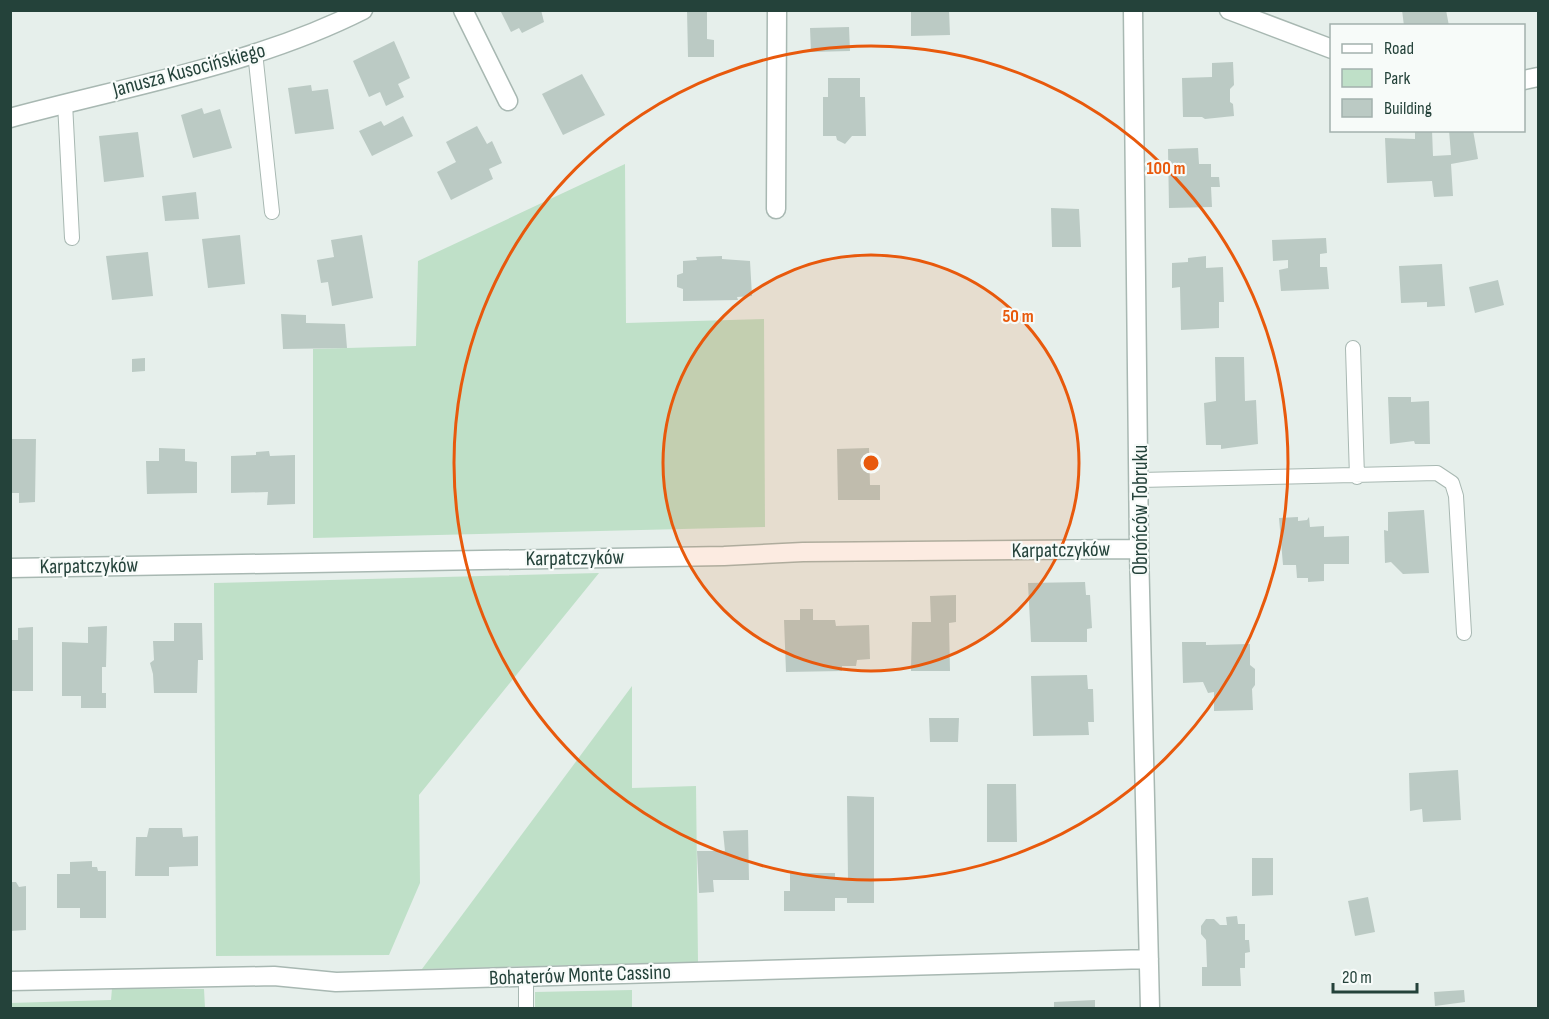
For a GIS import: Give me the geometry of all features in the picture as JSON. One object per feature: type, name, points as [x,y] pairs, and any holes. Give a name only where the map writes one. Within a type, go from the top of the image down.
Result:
[{"type":"street","name":"Janusza Kusocińskiego","points":[[10,118],[255,52],[328,28],[363,10]]},
{"type":"street","points":[[463,10],[508,101]]},
{"type":"street","points":[[776,209],[777,10]]},
{"type":"street","name":"Obrońców Tobruku","points":[[1133,10],[1139,549],[1150,1008]]},
{"type":"street","points":[[1229,10],[1330,48]]},
{"type":"street","name":"Karpatczyków","points":[[10,568],[724,556],[803,552],[1139,549]]},
{"type":"street","name":"Bohaterów Monte Cassino","points":[[10,981],[274,976],[336,982],[1149,959]]},
{"type":"lane","points":[[255,52],[272,212]]},
{"type":"lane","points":[[65,103],[72,238]]},
{"type":"lane","points":[[1353,348],[1357,477]]},
{"type":"lane","points":[[1140,480],[1357,477],[1437,473],[1452,483],[1456,496],[1464,633]]},
{"type":"lane","points":[[526,977],[526,1008]]},
{"type":"green space","points":[[625,164],[626,323],[764,319],[765,527],[313,538],[313,349],[416,346],[418,261]]},
{"type":"green space","points":[[599,573],[419,795],[420,883],[389,955],[216,956],[214,583]]},
{"type":"green space","points":[[632,686],[632,788],[696,786],[698,962],[422,969]]},
{"type":"green space","points":[[112,988],[204,989],[205,1008],[11,1008],[10,1003],[111,1000]]},
{"type":"green space","points":[[632,990],[632,1008],[535,1008],[535,992]]},
{"type":"building","points":[[500,10],[541,10],[544,22],[522,33],[519,28],[511,32]]},
{"type":"building","points":[[687,10],[707,10],[707,39],[714,40],[714,57],[688,57]]},
{"type":"building","points":[[911,10],[949,10],[950,35],[911,36]]},
{"type":"building","points":[[1402,10],[1446,10],[1449,24],[1404,24]]},
{"type":"building","points":[[849,27],[850,51],[811,52],[810,28]]},
{"type":"building","points":[[394,41],[410,78],[398,84],[404,97],[386,106],[380,92],[369,97],[353,61]]},
{"type":"building","points":[[1233,62],[1234,85],[1230,89],[1230,102],[1233,104],[1234,116],[1205,119],[1183,117],[1182,78],[1212,77],[1212,63]]},
{"type":"building","points":[[582,74],[605,115],[563,135],[542,94]]},
{"type":"building","points":[[828,78],[860,78],[860,97],[865,97],[866,136],[852,136],[845,144],[837,140],[836,136],[823,136],[823,97],[828,97]]},
{"type":"building","points":[[311,85],[312,91],[328,89],[334,129],[295,134],[288,88]]},
{"type":"building","points":[[202,108],[204,114],[220,109],[232,148],[193,158],[181,115]]},
{"type":"building","points":[[403,116],[413,136],[372,156],[359,131],[381,121],[384,126]]},
{"type":"building","points":[[477,126],[487,144],[492,141],[502,163],[489,169],[493,179],[451,200],[437,172],[456,162],[446,142]]},
{"type":"building","points":[[138,132],[144,177],[104,182],[99,136]]},
{"type":"building","points":[[1415,132],[1432,132],[1433,156],[1451,155],[1449,132],[1473,132],[1478,159],[1451,164],[1453,196],[1434,197],[1432,181],[1387,183],[1385,138],[1415,139]]},
{"type":"building","points":[[1198,148],[1199,164],[1211,164],[1211,177],[1219,177],[1220,187],[1211,187],[1212,207],[1169,208],[1168,149]]},
{"type":"building","points":[[196,192],[199,219],[165,221],[162,196]]},
{"type":"building","points":[[1051,208],[1079,209],[1081,247],[1052,247]]},
{"type":"building","points":[[240,235],[245,284],[208,288],[202,239]]},
{"type":"building","points":[[362,235],[373,298],[332,306],[328,282],[321,283],[317,260],[334,257],[331,240]]},
{"type":"building","points":[[1326,238],[1327,253],[1320,254],[1320,267],[1327,267],[1329,289],[1281,291],[1279,270],[1288,268],[1288,260],[1273,261],[1272,240]]},
{"type":"building","points":[[148,252],[153,296],[112,300],[106,256]]},
{"type":"building","points":[[722,256],[722,259],[750,261],[752,296],[737,297],[738,300],[683,301],[683,289],[677,287],[677,275],[683,273],[683,261],[697,260],[696,257]]},
{"type":"building","points":[[1206,256],[1206,268],[1223,267],[1224,302],[1219,302],[1219,328],[1181,330],[1180,287],[1172,288],[1172,263],[1188,262],[1188,258]]},
{"type":"building","points":[[1442,264],[1445,306],[1427,307],[1427,302],[1401,303],[1399,266]]},
{"type":"building","points":[[1498,280],[1504,305],[1475,313],[1469,287]]},
{"type":"building","points":[[281,314],[306,315],[306,323],[345,324],[347,348],[283,349]]},
{"type":"building","points":[[1215,357],[1244,357],[1245,401],[1256,400],[1258,444],[1221,449],[1221,445],[1206,445],[1204,403],[1216,401]]},
{"type":"building","points":[[145,358],[145,371],[132,372],[132,359]]},
{"type":"building","points":[[1388,397],[1411,397],[1411,402],[1429,401],[1430,444],[1415,444],[1414,441],[1390,444]]},
{"type":"building","points":[[10,439],[36,439],[35,502],[19,503],[19,493],[10,493]]},
{"type":"building","points":[[159,448],[185,449],[185,461],[197,462],[197,493],[147,494],[146,461],[159,461]]},
{"type":"building","points":[[869,448],[870,485],[880,485],[880,500],[838,500],[837,449]]},
{"type":"building","points":[[269,451],[270,456],[295,455],[295,504],[267,505],[268,492],[231,493],[231,456],[256,455],[256,452]]},
{"type":"building","points":[[1424,510],[1429,573],[1403,574],[1391,562],[1385,563],[1384,530],[1388,531],[1388,512]]},
{"type":"building","points":[[1298,517],[1298,521],[1307,520],[1309,517],[1310,527],[1324,526],[1324,537],[1349,536],[1349,564],[1324,564],[1324,581],[1308,582],[1308,578],[1297,578],[1296,565],[1283,565],[1279,518]]},
{"type":"building","points":[[1085,582],[1086,595],[1090,595],[1092,628],[1087,629],[1087,642],[1031,642],[1028,583]]},
{"type":"building","points":[[956,595],[956,622],[949,623],[950,671],[911,671],[912,622],[931,622],[930,596]]},
{"type":"building","points":[[800,609],[813,609],[813,620],[835,620],[836,626],[869,625],[870,659],[857,660],[856,666],[842,666],[842,671],[786,672],[784,620],[800,620]]},
{"type":"building","points":[[174,623],[202,623],[203,660],[198,660],[197,693],[154,693],[150,663],[154,660],[153,641],[174,641]]},
{"type":"building","points":[[107,626],[106,667],[102,667],[102,693],[106,693],[106,708],[81,708],[81,696],[62,696],[62,642],[88,643],[88,627]]},
{"type":"building","points":[[33,627],[33,691],[10,691],[10,640],[18,640],[18,628]]},
{"type":"building","points":[[1182,642],[1206,642],[1206,645],[1250,644],[1250,665],[1255,669],[1255,685],[1252,689],[1253,710],[1214,711],[1214,692],[1208,693],[1203,682],[1183,683]]},
{"type":"building","points":[[1087,675],[1088,689],[1093,689],[1094,722],[1088,722],[1089,735],[1033,736],[1031,676]]},
{"type":"building","points":[[929,718],[959,718],[958,742],[930,742]]},
{"type":"building","points":[[1458,770],[1461,820],[1423,822],[1422,809],[1410,811],[1409,773]]},
{"type":"building","points":[[987,784],[1016,784],[1017,842],[987,842]]},
{"type":"building","points":[[847,796],[874,797],[874,903],[847,903],[847,898],[835,898],[835,911],[784,911],[784,891],[790,891],[790,873],[835,873],[835,879],[848,879]]},
{"type":"building","points":[[149,828],[182,828],[183,837],[198,836],[198,866],[169,867],[169,876],[135,876],[136,837],[147,837]]},
{"type":"building","points":[[748,830],[749,880],[713,880],[714,892],[699,893],[697,851],[725,851],[723,831]]},
{"type":"building","points":[[1252,858],[1273,858],[1273,895],[1252,896]]},
{"type":"building","points":[[92,861],[92,867],[97,867],[98,871],[106,871],[106,918],[80,918],[80,908],[57,908],[57,874],[70,874],[70,862]]},
{"type":"building","points":[[10,882],[16,882],[19,887],[26,886],[26,930],[10,931]]},
{"type":"building","points":[[1368,897],[1375,932],[1355,936],[1348,901]]},
{"type":"building","points":[[1237,916],[1238,924],[1245,924],[1245,940],[1249,940],[1250,952],[1245,953],[1245,968],[1240,968],[1241,986],[1202,986],[1202,967],[1207,967],[1206,940],[1201,934],[1201,926],[1206,919],[1214,919],[1220,925],[1227,925],[1226,917]]},
{"type":"building","points":[[1464,990],[1465,1002],[1435,1006],[1434,992]]},
{"type":"building","points":[[1095,1000],[1095,1008],[1054,1008],[1054,1002]]}]
